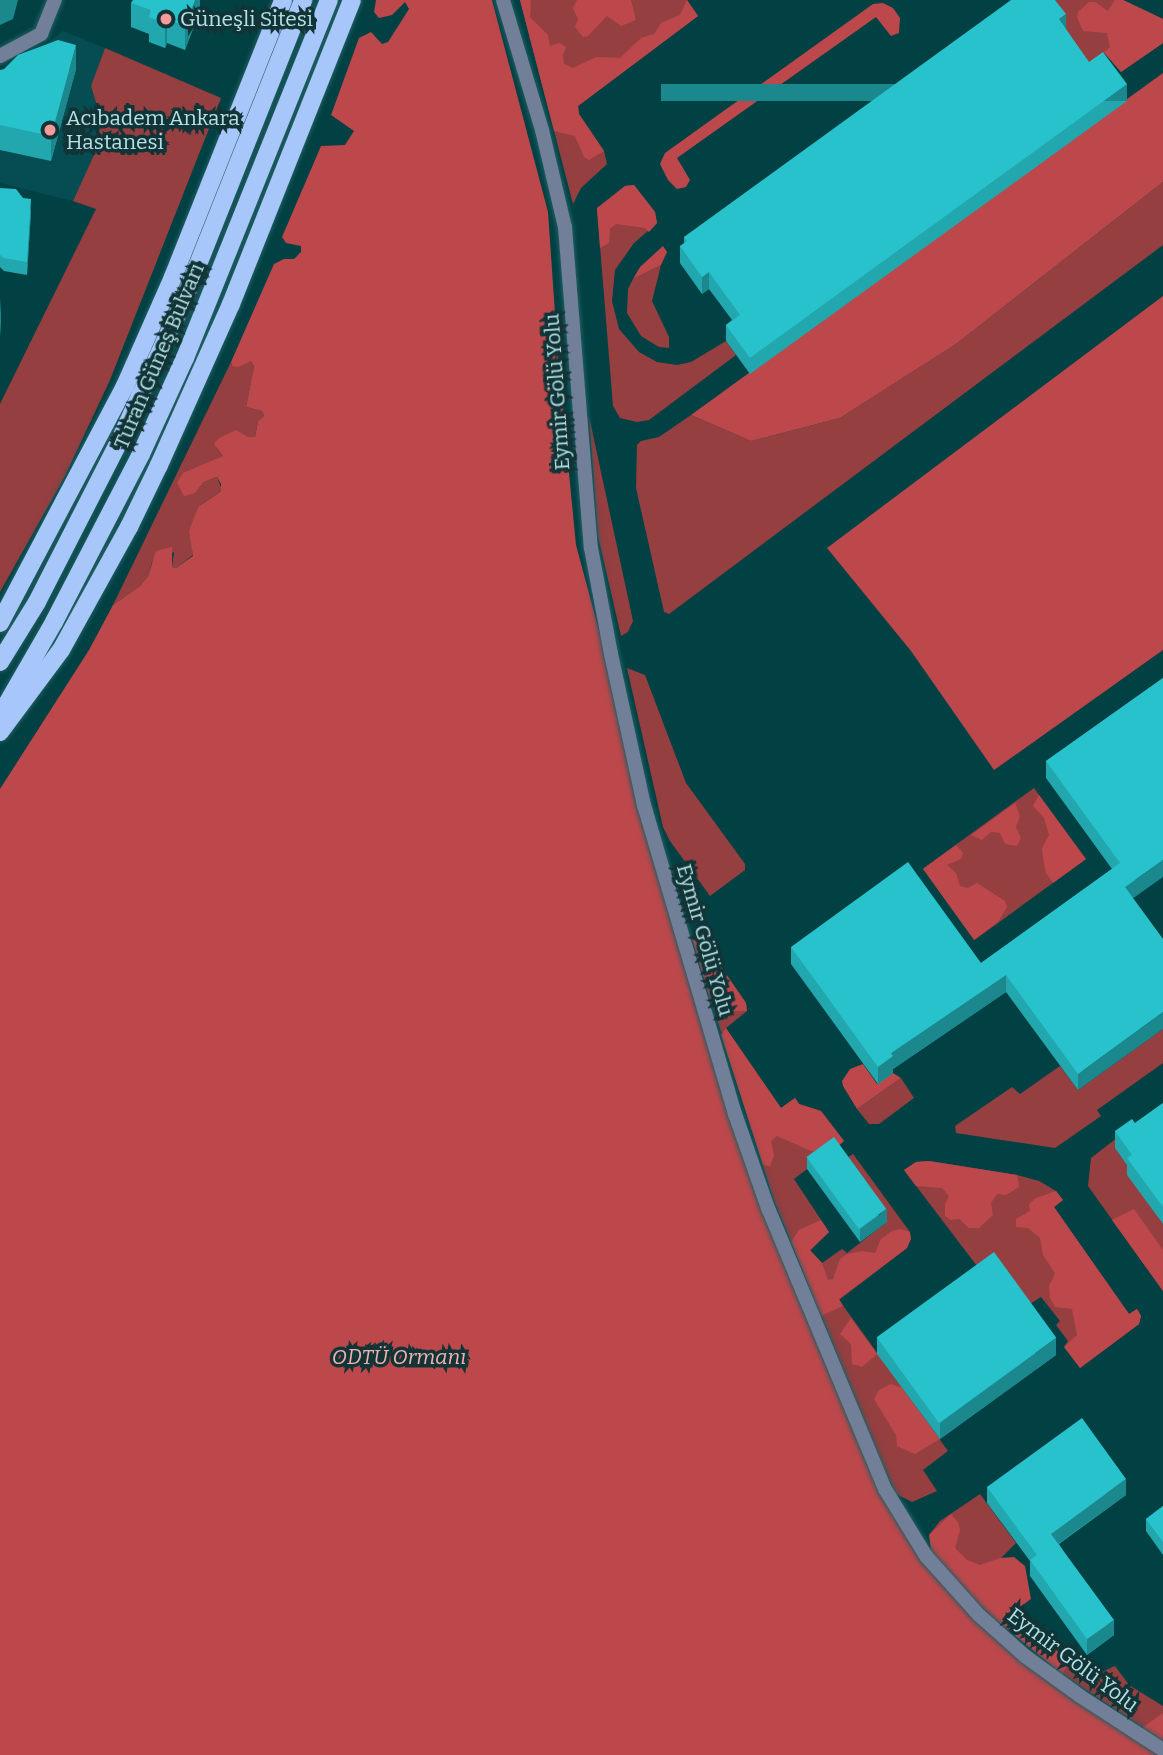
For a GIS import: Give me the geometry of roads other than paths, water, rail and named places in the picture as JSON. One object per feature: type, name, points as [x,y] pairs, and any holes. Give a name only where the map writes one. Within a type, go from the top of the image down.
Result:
[{"type":"main road","points":[[0,623],[75,486],[125,386],[173,277],[283,0]]},
{"type":"main road","name":"Turan Güneş Bulvarı","points":[[0,662],[37,602],[119,442],[185,297],[303,0]]},
{"type":"main road","name":"Turan Güneş Bulvarı","points":[[0,716],[54,621],[147,442],[190,346],[329,0]]},
{"type":"main road","points":[[0,732],[61,650],[129,527],[159,465],[231,304],[352,0]]},
{"type":"street","points":[[0,56],[41,34],[55,0]]},
{"type":"street","name":"Eymir Gölü Yolu","points":[[503,0],[542,130],[565,227],[591,548],[623,709],[644,804],[705,1017],[768,1208],[885,1489],[926,1556],[979,1615],[1025,1656],[1089,1703],[1163,1750]]},
{"type":"place","name":"Güneşli Sitesi","points":[[166,19]]},
{"type":"place","name":"Acıbadem Ankara Hastanesi","points":[[50,130]]},
{"type":"park label","name":"ODTÜ Ormanı","points":[[399,1357]]}]
